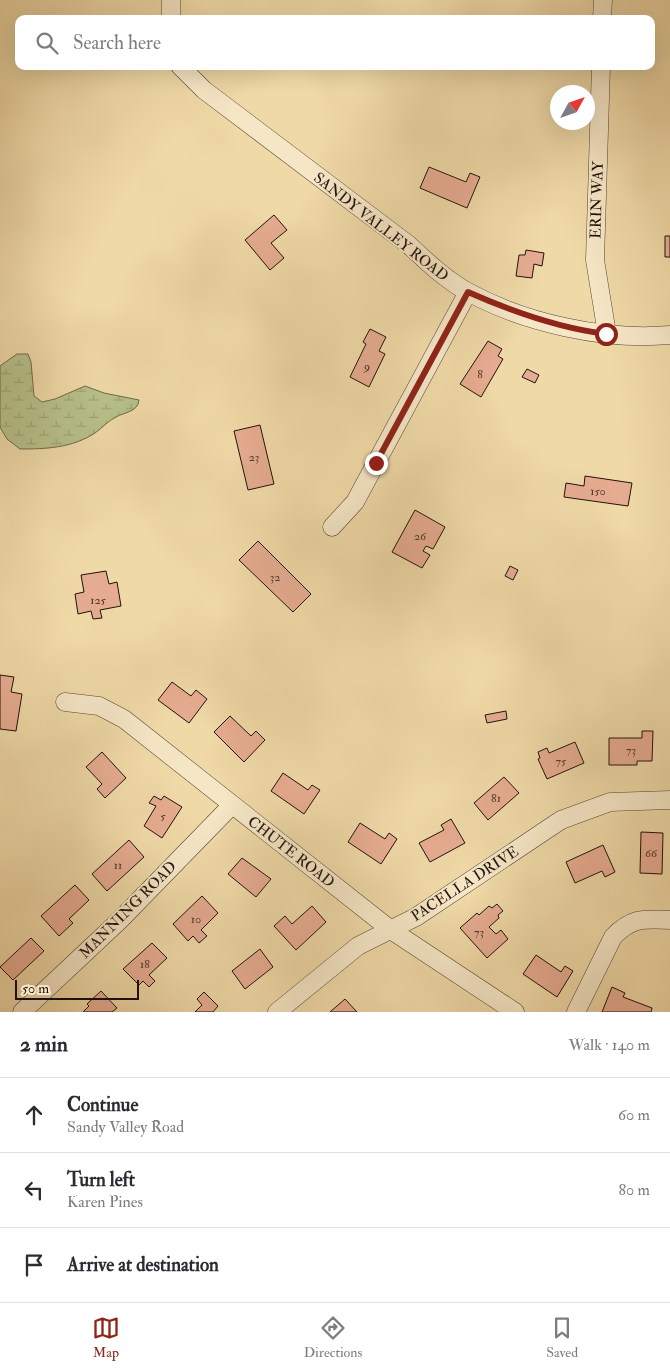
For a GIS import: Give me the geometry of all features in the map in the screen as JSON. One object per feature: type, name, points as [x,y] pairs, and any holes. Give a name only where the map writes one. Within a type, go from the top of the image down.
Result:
[{"type":"street","points":[[171,0],[171,15]]},
{"type":"street","points":[[602,15],[603,0]]},
{"type":"street","name":"SANDY VALLEY ROAD","points":[[184,70],[204,90],[408,245],[440,273],[468,292],[497,305],[556,325],[606,334],[646,337],[670,335]]},
{"type":"street","name":"ERIN WAY","points":[[601,70],[595,260],[606,334]]},
{"type":"street","points":[[332,527],[355,502],[468,292]]},
{"type":"street","name":"CHUTE ROAD","points":[[65,702],[99,706],[124,719],[391,930],[515,1012]]},
{"type":"street","name":"PACELLA DRIVE","points":[[278,1012],[358,946],[416,918],[561,820],[610,802],[670,800]]},
{"type":"street","name":"MANNING ROAD","points":[[22,1012],[120,920],[232,805]]},
{"type":"street","points":[[576,1012],[613,937],[620,929],[627,923],[636,920],[670,920]]},
{"type":"green space","points":[[17,354],[28,354],[31,362],[34,396],[42,402],[55,399],[85,386],[104,393],[139,400],[138,404],[134,409],[113,419],[95,433],[77,442],[49,448],[20,449],[7,439],[0,427],[0,366]]},
{"type":"building","points":[[429,167],[466,182],[470,173],[480,177],[467,208],[420,188]]},
{"type":"building","points":[[274,215],[287,230],[271,243],[284,258],[270,270],[245,240]]},
{"type":"building","points":[[665,236],[670,236],[670,257],[665,257]]},
{"type":"building","points":[[526,250],[544,253],[542,266],[534,264],[532,278],[516,276],[519,255],[525,255]]},
{"type":"building","points":[[370,329],[386,337],[379,351],[385,354],[369,387],[350,377],[366,344],[363,342]]},
{"type":"building","points":[[488,341],[502,349],[498,356],[503,359],[481,397],[460,384]]},
{"type":"building","points":[[527,369],[539,375],[535,383],[522,377]]},
{"type":"building","points":[[260,425],[274,484],[248,490],[234,431]]},
{"type":"building","points":[[585,476],[632,483],[628,506],[564,497],[566,483],[584,486]]},
{"type":"building","points":[[415,510],[445,527],[433,549],[426,546],[423,551],[430,555],[422,568],[392,552]]},
{"type":"building","points":[[258,541],[311,594],[293,612],[239,560]]},
{"type":"building","points":[[510,566],[518,570],[513,580],[505,576]]},
{"type":"building","points":[[106,571],[109,584],[117,582],[121,606],[100,610],[102,618],[93,619],[91,611],[78,614],[75,594],[84,592],[81,575]]},
{"type":"building","points":[[0,675],[14,677],[11,692],[22,694],[16,731],[0,729]]},
{"type":"building","points":[[172,682],[191,696],[196,690],[207,699],[189,723],[158,700]]},
{"type":"building","points":[[506,711],[507,719],[487,723],[485,715]]},
{"type":"building","points":[[230,716],[251,736],[256,731],[265,740],[244,762],[214,732]]},
{"type":"building","points":[[642,731],[653,731],[652,761],[637,761],[637,765],[609,765],[609,738],[642,738]]},
{"type":"building","points":[[575,742],[584,763],[547,779],[538,759],[540,758],[538,752],[547,748],[549,753]]},
{"type":"building","points":[[102,752],[126,778],[105,798],[97,789],[102,784],[86,767]]},
{"type":"building","points":[[283,773],[308,790],[312,785],[320,790],[304,814],[271,791]]},
{"type":"building","points":[[504,777],[519,793],[488,820],[474,803]]},
{"type":"building","points":[[154,796],[161,800],[164,796],[182,807],[162,838],[144,826],[156,806],[149,803]]},
{"type":"building","points":[[451,819],[465,843],[430,862],[419,843],[444,830],[441,825]]},
{"type":"building","points":[[360,823],[385,839],[389,833],[397,839],[381,864],[348,842]]},
{"type":"building","points":[[641,832],[663,833],[662,874],[640,873]]},
{"type":"building","points":[[129,840],[144,857],[107,891],[92,874]]},
{"type":"building","points":[[603,845],[615,872],[605,877],[602,871],[575,883],[566,862]]},
{"type":"building","points":[[242,858],[271,879],[256,897],[228,874]]},
{"type":"building","points":[[75,885],[89,900],[69,919],[73,923],[59,936],[41,916]]},
{"type":"building","points":[[202,896],[218,913],[201,930],[207,936],[199,943],[193,936],[188,941],[173,924]]},
{"type":"building","points":[[497,904],[503,911],[498,915],[499,918],[489,927],[496,934],[501,930],[508,939],[487,958],[460,928],[477,913],[479,915],[489,906],[492,908]]},
{"type":"building","points":[[312,906],[326,922],[296,950],[274,926],[285,916],[292,924]]},
{"type":"building","points":[[31,938],[44,951],[13,980],[0,967]]},
{"type":"building","points":[[152,943],[167,958],[149,975],[155,981],[149,987],[143,981],[139,985],[123,969]]},
{"type":"building","points":[[260,949],[273,967],[245,989],[232,971]]},
{"type":"building","points":[[536,955],[561,972],[565,966],[573,971],[557,997],[523,974]]},
{"type":"building","points":[[612,987],[625,993],[623,997],[652,1008],[651,1012],[602,1012]]},
{"type":"building","points":[[101,991],[117,1008],[112,1012],[83,1012],[89,1006],[87,1004]]},
{"type":"building","points":[[204,992],[218,1006],[213,1012],[195,1012],[202,1005],[197,999]]},
{"type":"building","points":[[345,999],[357,1012],[330,1012]]},
{"type":"route","points":[[376,463],[468,292],[497,305],[556,325],[606,334]]}]
